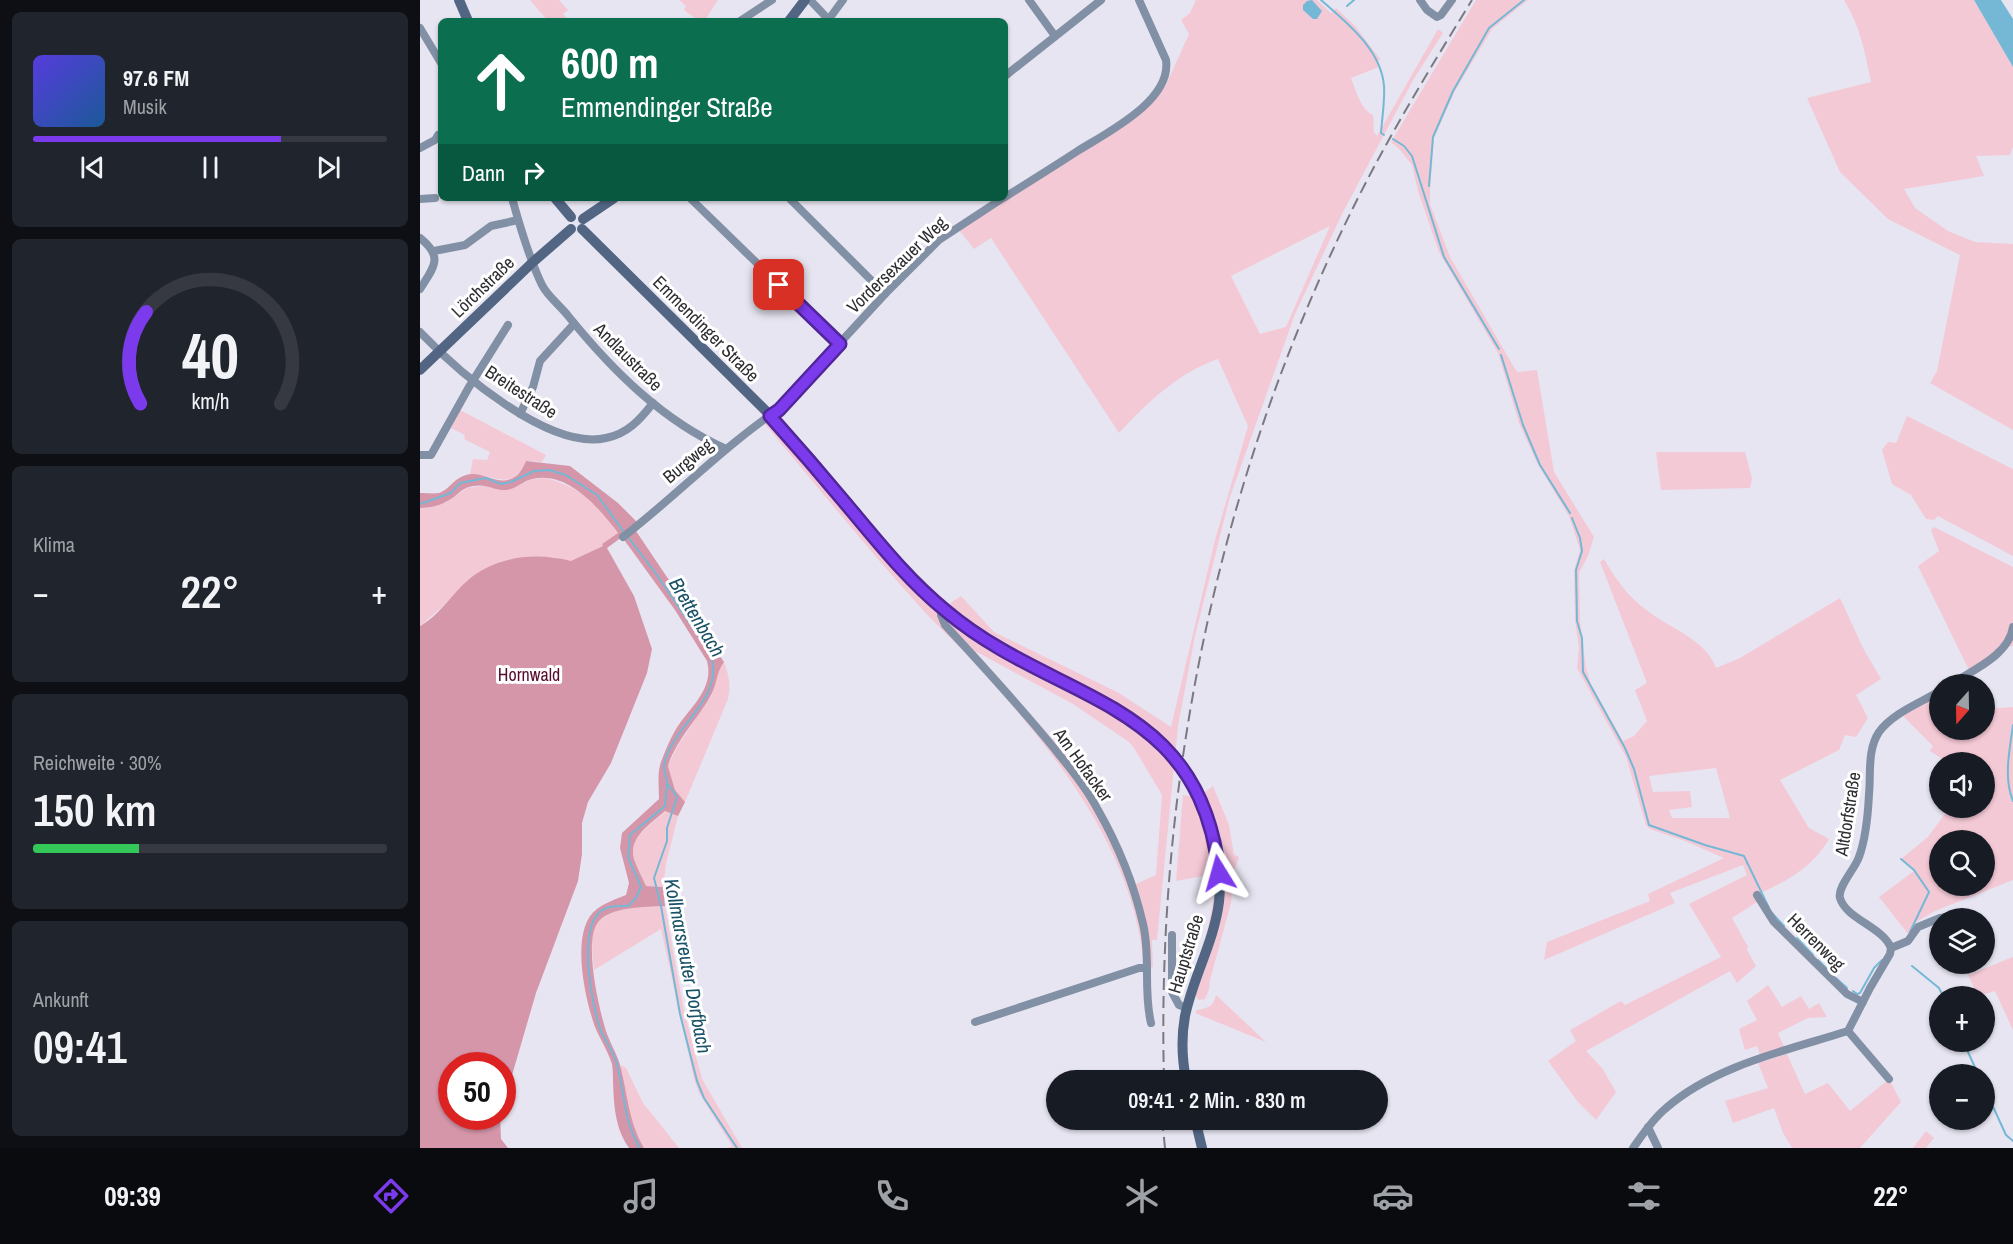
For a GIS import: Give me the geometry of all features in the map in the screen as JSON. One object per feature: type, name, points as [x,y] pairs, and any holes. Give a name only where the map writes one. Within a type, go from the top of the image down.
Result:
[{"type":"main road","points":[[459,0],[467,18]]},
{"type":"main road","points":[[791,18],[805,0]]},
{"type":"main road","points":[[558,201],[571,217],[568,223],[579,226]]},
{"type":"main road","name":"Lörchstraße","points":[[420,370],[533,262],[610,201]]},
{"type":"main road","name":"Emmendinger Straße","points":[[579,226],[770,416],[904,572],[944,609]]},
{"type":"main road","name":"Hauptstraße","points":[[944,609],[964,627],[994,646],[1116,709],[1159,740],[1183,769],[1198,795],[1211,827],[1219,873],[1218,904],[1213,931],[1187,1008],[1182,1047],[1185,1070]]},
{"type":"main road","points":[[1198,1130],[1202,1148]]},
{"type":"street","points":[[745,18],[772,0]]},
{"type":"street","points":[[810,0],[828,18]]},
{"type":"street","points":[[831,18],[843,0]]},
{"type":"street","points":[[1029,0],[1054,36]]},
{"type":"street","points":[[1008,74],[1101,0]]},
{"type":"street","name":"Vordersexauer Weg","points":[[1008,193],[1131,118],[1162,85],[1168,69],[1166,60],[1139,0]]},
{"type":"street","points":[[1420,0],[1427,10],[1437,17],[1442,15],[1452,0]]},
{"type":"street","points":[[420,28],[438,58]]},
{"type":"street","points":[[420,148],[435,140],[438,135]]},
{"type":"street","points":[[420,199],[435,198]]},
{"type":"street","name":"Andlaustraße","points":[[513,201],[533,262],[548,294],[627,381],[680,425],[726,449]]},
{"type":"street","points":[[693,201],[840,344]]},
{"type":"street","points":[[792,201],[885,294]]},
{"type":"street","name":"Vordersexauer Weg","points":[[770,416],[779,410],[885,294],[939,240],[996,201]]},
{"type":"street","points":[[434,251],[465,245],[491,226],[518,220]]},
{"type":"street","points":[[420,238],[434,251],[435,261],[420,289]]},
{"type":"street","points":[[520,414],[533,387],[540,361],[574,324]]},
{"type":"street","points":[[420,455],[431,455],[508,325]]},
{"type":"street","name":"Breitestraße","points":[[420,332],[440,353],[475,381],[520,414],[557,433],[579,439],[607,438],[626,431],[639,421],[653,403]]},
{"type":"street","name":"Burgweg","points":[[625,535],[726,449],[770,416]]},
{"type":"street","name":"Am Hofacker","points":[[944,609],[941,615],[945,625],[1038,728],[1077,777],[1098,809],[1123,861],[1138,905],[1148,946],[1151,1023]]},
{"type":"street","points":[[1966,674],[1994,656],[2008,641],[2013,627]]},
{"type":"street","name":"Altdorfstraße","points":[[1891,948],[1883,936],[1845,906],[1839,894],[1841,886],[1855,867],[1860,855],[1868,809],[1872,748],[1875,739],[1892,719],[1929,697]]},
{"type":"street","name":"Herrenweg","points":[[1757,895],[1774,922],[1847,994],[1863,1002]]},
{"type":"street","points":[[1633,1148],[1665,1108],[1713,1077],[1755,1060],[1848,1031],[1890,954],[1891,948],[1908,941],[1918,927],[1929,922]]},
{"type":"street","name":"Hauptstraße","points":[[1172,934],[1172,992],[1179,1005],[1187,1008]]},
{"type":"street","points":[[975,1022],[1139,968],[1148,968]]},
{"type":"street","points":[[1848,1031],[1889,1079]]},
{"type":"street","points":[[1648,1127],[1658,1148]]},
{"type":"shaded area","points":[[530,0],[559,0],[568,10],[563,14],[566,18],[545,18]]},
{"type":"shaded area","points":[[679,0],[718,0],[708,18],[695,18],[684,10],[686,6]]},
{"type":"shaded area","points":[[1196,0],[1317,0],[1331,13],[1336,8],[1355,26],[1380,59],[1377,63],[1379,67],[1351,78],[1362,105],[1373,115],[1374,132],[1377,136],[1438,29],[1443,33],[1412,82],[1342,214],[1295,314],[1229,500],[1195,636],[1178,726],[1157,940],[1152,940],[1153,967],[1144,968],[1138,925],[1126,885],[1109,846],[1065,773],[1012,705],[901,585],[764,423],[779,416],[906,565],[949,604],[961,596],[994,632],[1119,693],[1171,727],[1215,540],[1248,426],[1218,359],[1177,380],[1141,410],[1119,433],[991,238],[974,249],[959,230],[1002,201],[1008,201],[1008,197],[1155,98],[1166,85],[1189,34],[1181,20],[1190,13]],"holes":[[[1330,226],[1286,327],[1260,334],[1231,276]],[[975,651],[1073,704],[1129,742],[1162,795],[1156,875],[1136,884],[1115,835],[1077,770]]]},
{"type":"shaded area","points":[[1476,0],[1528,0],[1492,29],[1455,91],[1434,138],[1430,204],[1450,257],[1515,369],[1518,372],[1537,370],[1554,472],[1594,537],[1579,573],[1580,621],[1586,668],[1591,684],[1623,741],[1634,736],[1647,721],[1635,690],[1647,683],[1600,562],[1604,559],[1618,581],[1635,601],[1697,643],[1705,650],[1716,668],[1740,658],[1840,598],[1863,648],[1881,679],[1856,695],[1868,718],[1856,737],[1845,735],[1839,750],[1780,780],[1809,828],[1829,839],[1815,858],[1798,873],[1757,895],[1760,900],[1732,918],[1756,966],[1737,983],[1730,971],[1586,1051],[1602,1068],[1616,1092],[1596,1120],[1578,1102],[1548,1061],[1576,1041],[1570,1030],[1621,1001],[1625,1005],[1721,957],[1689,904],[1747,875],[1743,865],[1670,893],[1675,903],[1544,960],[1547,942],[1650,901],[1648,894],[1724,858],[1650,829],[1646,825],[1626,757],[1577,668],[1579,647],[1575,621],[1574,571],[1580,550],[1569,516],[1537,463],[1519,423],[1498,353],[1439,252],[1418,191],[1412,165],[1391,142]],"holes":[[[1716,768],[1730,818],[1672,818],[1669,810],[1692,807],[1690,791],[1653,792],[1649,776]]]},
{"type":"shaded area","points":[[1844,0],[1974,0],[2013,67],[2013,147],[2010,155],[1976,156],[1984,176],[1904,189],[1915,208],[1948,231],[1975,242],[2013,244],[2013,430],[1930,383],[1937,371],[1960,255],[1888,219],[1840,172],[1807,98],[1871,82],[1858,29]]},
{"type":"shaded area","points":[[460,410],[546,455],[542,462],[526,461],[521,471],[509,479],[470,474],[473,459],[487,460],[490,452],[464,439],[465,435],[451,428]]},
{"type":"shaded area","points":[[1907,416],[2013,469],[2013,556],[1938,516],[1934,520],[1926,519],[1911,495],[1892,484],[1882,450],[1888,442],[1896,443]]},
{"type":"shaded area","points":[[1656,452],[1745,452],[1752,478],[1750,488],[1661,490]]},
{"type":"shaded area","points":[[544,478],[557,481],[578,491],[595,505],[618,533],[602,544],[603,546],[571,562],[553,557],[503,561],[484,569],[467,581],[420,626],[420,508],[447,502],[467,488],[488,485],[508,490],[532,479]]},
{"type":"shaded area","points":[[1934,527],[2013,567],[2013,646],[2004,647],[1970,672],[1918,566],[1939,551],[1931,530]]},
{"type":"shaded area","points":[[724,662],[729,680],[728,699],[685,802],[675,790],[668,766],[677,747],[712,695],[719,667]]},
{"type":"shaded area","points":[[1929,698],[1929,740],[1995,740],[1995,708],[2013,707],[2013,880],[1995,887],[1995,830],[1933,830],[1942,818],[1995,818],[1995,752],[1932,752],[1933,746],[1901,714]]},
{"type":"shaded area","points":[[1213,786],[1229,825],[1234,855],[1239,857],[1234,871],[1231,903],[1209,989],[1205,999],[1199,1000],[1196,993],[1213,902],[1214,874],[1176,881],[1183,795],[1199,795]]},
{"type":"shaded area","points":[[666,811],[678,816],[666,864],[663,887],[646,886],[634,859],[634,844],[642,832]]},
{"type":"shaded area","points":[[1928,837],[1929,896],[1973,896],[1943,908],[1929,908],[1929,914],[1914,923],[1909,935],[1879,897],[1914,871],[1901,859]]},
{"type":"shaded area","points":[[665,906],[684,1011],[702,1079],[742,1148],[728,1148],[732,1146],[699,1093],[661,929],[594,970],[592,941],[600,920],[619,910]]},
{"type":"shaded area","points":[[2013,957],[2013,1030],[1995,991],[1995,986],[1973,986],[1968,975],[1995,974],[1995,964]]},
{"type":"shaded area","points":[[1768,985],[1782,1007],[1801,996],[1809,1009],[1819,1003],[1827,1017],[1808,1018],[1778,1033],[1785,1049],[1760,1055],[1757,1046],[1745,1050],[1739,1029],[1757,1020],[1747,1001]]},
{"type":"shaded area","points":[[1216,995],[1266,1042],[1195,1013],[1212,1004]]},
{"type":"shaded area","points":[[1787,1054],[1805,1094],[1828,1083],[1850,1111],[1889,1079],[1901,1102],[1860,1148],[1792,1148],[1783,1133],[1774,1108],[1733,1123],[1725,1101],[1768,1088],[1758,1063]]},
{"type":"shaded area","points":[[620,1065],[626,1068],[643,1103],[679,1148],[644,1148],[631,1118]]},
{"type":"shaded area","points":[[1926,1131],[1934,1138],[1926,1148],[1913,1148]]},
{"type":"green space","name":"Hornwald","points":[[526,461],[570,466],[618,503],[639,524],[634,528],[724,662],[710,697],[681,739],[668,766],[675,790],[685,802],[678,816],[665,811],[647,826],[634,844],[634,859],[646,886],[663,887],[665,906],[638,907],[610,914],[602,918],[593,933],[592,961],[600,1008],[606,1031],[620,1065],[635,1127],[644,1148],[629,1148],[618,1125],[612,1064],[595,1027],[587,1000],[581,948],[583,932],[588,919],[597,909],[626,895],[629,883],[620,848],[622,833],[659,799],[661,762],[677,727],[701,695],[708,679],[708,670],[707,661],[675,610],[622,537],[607,548],[634,596],[652,649],[647,673],[611,763],[588,802],[582,823],[582,854],[578,881],[536,993],[516,1061],[516,1052],[438,1052],[438,1130],[501,1130],[501,1139],[508,1148],[420,1148],[420,626],[433,617],[467,581],[490,566],[516,558],[530,557],[571,561],[603,546],[602,544],[618,533],[602,513],[582,494],[558,480],[545,478],[532,479],[507,490],[473,486],[464,489],[444,503],[420,508],[420,493],[439,493],[465,475],[480,475],[503,481],[514,477]]},
{"type":"water","points":[[1312,0],[1322,11],[1317,19],[1313,19],[1303,10],[1303,5]]},
{"type":"water","points":[[1974,0],[2001,0],[2013,19],[2013,67]]},
{"type":"waterway","points":[[1321,0],[1361,37],[1376,60],[1384,86],[1381,133],[1384,135]]},
{"type":"waterway","points":[[1347,6],[1354,0]]},
{"type":"waterway","points":[[1429,186],[1433,137],[1453,91],[1489,28],[1524,0]]},
{"type":"waterway","points":[[1393,139],[1404,146],[1412,156],[1444,257],[1499,349]]},
{"type":"waterway","points":[[1501,355],[1523,425],[1540,465],[1570,513]]},
{"type":"waterway","name":"Brettenbach","points":[[420,504],[451,493],[460,483],[486,478],[501,484],[511,482],[534,471],[549,470],[566,475],[597,495],[624,532]]},
{"type":"waterway","points":[[1572,518],[1580,538],[1582,551],[1576,570],[1577,621],[1582,638],[1583,672],[1625,748],[1634,769],[1649,825],[1744,856],[1769,908]]},
{"type":"waterway","name":"Brettenbach","points":[[628,537],[710,653],[713,669],[711,684],[705,698],[669,750],[664,767],[667,783],[665,806],[630,835],[628,857],[641,887],[636,898],[628,906],[611,907],[601,911],[594,920],[590,934],[589,968],[594,1004],[601,1031],[617,1064],[627,1117],[640,1148]]},
{"type":"waterway","points":[[2013,725],[2008,773],[2013,801]]},
{"type":"waterway","name":"Kollmarsreuter Dorfbach","points":[[667,783],[677,797],[667,828],[667,841],[654,878],[680,1014],[697,1081],[704,1098],[737,1148]]},
{"type":"waterway","points":[[1901,859],[1914,870],[1929,892],[1910,932]]},
{"type":"waterway","points":[[1772,913],[1784,926]]},
{"type":"waterway","points":[[1797,938],[1813,955]]},
{"type":"waterway","points":[[1818,960],[1828,970]]},
{"type":"waterway","points":[[1853,991],[1860,993],[1874,968],[1882,960]]},
{"type":"waterway","points":[[1912,966],[1937,986]]},
{"type":"waterway","points":[[1836,978],[1847,988]]},
{"type":"waterway","points":[[1968,1052],[1973,1064]]},
{"type":"waterway","points":[[1995,1111],[2006,1135],[2013,1141]]},
{"type":"railway","points":[[1164,1070],[1164,968],[1171,857],[1185,746],[1204,636],[1231,527],[1264,420],[1304,316],[1350,214],[1393,132],[1472,0]]},
{"type":"railway","points":[[1163,1130],[1165,1148]]},
{"type":"route","points":[[779,285],[840,344],[779,410],[770,416],[904,572],[964,627],[1025,663],[1116,709],[1159,740],[1172,753],[1198,795],[1211,827],[1219,873]]}]
